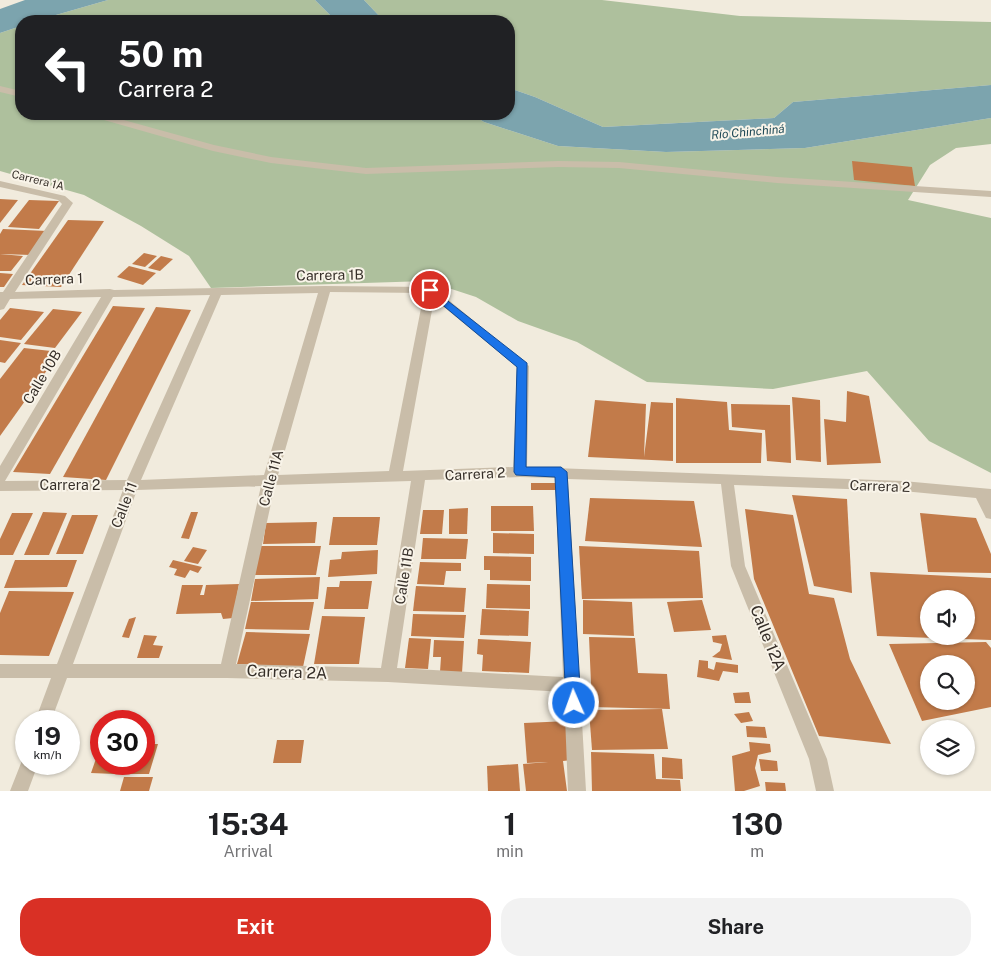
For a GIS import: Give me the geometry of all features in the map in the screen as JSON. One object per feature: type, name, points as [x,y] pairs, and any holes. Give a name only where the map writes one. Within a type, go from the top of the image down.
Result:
[{"type":"street","points":[[0,89],[15,93]]},
{"type":"street","points":[[114,120],[213,148],[272,160],[366,171],[558,164],[619,165],[777,180],[991,194]]},
{"type":"street","name":"Carrera 1A","points":[[0,185],[61,198],[68,203],[4,296]]},
{"type":"street","name":"Carrera 1B","points":[[110,292],[216,293],[326,289],[430,290]]},
{"type":"street","name":"Calle 11A","points":[[227,670],[269,481],[326,289]]},
{"type":"street","points":[[395,476],[430,290],[523,366],[520,472]]},
{"type":"street","name":"Carrera 1","points":[[4,296],[110,292]]},
{"type":"street","name":"Calle 10B","points":[[0,478],[110,292]]},
{"type":"street","name":"Calle 11","points":[[47,710],[132,485],[216,293]]},
{"type":"street","points":[[0,306],[4,296]]},
{"type":"street","points":[[561,472],[577,791]]},
{"type":"street","name":"Carrera 2","points":[[0,486],[132,485],[561,472],[903,486],[985,493],[991,514]]},
{"type":"street","name":"Calle 11B","points":[[388,675],[419,476]]},
{"type":"street","name":"Calle 12A","points":[[727,480],[738,566],[818,759],[825,791]]},
{"type":"street","name":"Carrera 2A","points":[[0,671],[227,670],[388,675],[573,685]]},
{"type":"street","points":[[19,791],[24,775]]},
{"type":"green space","points":[[108,0],[315,0],[330,15],[56,15]]},
{"type":"green space","points":[[364,0],[602,0],[740,16],[991,22],[991,85],[793,102],[774,118],[603,127],[515,90],[515,15],[378,15]]},
{"type":"green space","points":[[15,28],[15,120],[481,120],[558,146],[666,152],[805,148],[991,118],[991,144],[956,148],[930,165],[908,200],[991,218],[991,473],[929,441],[867,371],[773,389],[647,382],[577,342],[518,321],[476,297],[427,281],[211,288],[189,256],[141,226],[84,195],[0,171],[0,33]]},
{"type":"water","points":[[25,0],[108,0],[56,15],[15,15],[15,28],[0,33],[0,9]]},
{"type":"water","points":[[315,0],[364,0],[378,15],[330,15]]},
{"type":"water","name":"Río Chinchiná","points":[[991,85],[991,118],[805,148],[666,152],[558,146],[481,120],[515,120],[515,90],[603,127],[774,118],[793,102]]},
{"type":"building","points":[[852,161],[912,167],[915,186],[854,180]]},
{"type":"building","points":[[0,199],[18,200],[0,223]]},
{"type":"building","points":[[29,200],[59,201],[39,229],[8,227]]},
{"type":"building","points":[[68,220],[104,221],[61,287],[22,285]]},
{"type":"building","points":[[3,229],[47,231],[31,255],[0,254],[0,234]]},
{"type":"building","points":[[144,253],[157,256],[145,267],[132,264]]},
{"type":"building","points":[[0,254],[23,256],[11,271],[0,271]]},
{"type":"building","points":[[161,256],[173,259],[160,271],[148,268]]},
{"type":"building","points":[[129,266],[156,273],[143,285],[117,277]]},
{"type":"building","points":[[0,273],[13,274],[4,287],[0,287]]},
{"type":"building","points":[[113,306],[145,308],[50,474],[13,472]]},
{"type":"building","points":[[156,307],[191,310],[106,480],[63,477]]},
{"type":"building","points":[[10,308],[44,312],[21,340],[0,337],[0,320]]},
{"type":"building","points":[[53,309],[82,312],[55,348],[24,344]]},
{"type":"building","points":[[0,340],[21,343],[5,363],[0,362]]},
{"type":"building","points":[[24,348],[60,352],[0,436],[0,379]]},
{"type":"building","points":[[847,391],[869,396],[881,463],[827,465],[824,419],[846,422]]},
{"type":"building","points":[[792,397],[820,400],[821,462],[796,460]]},
{"type":"building","points":[[676,398],[727,402],[729,430],[762,433],[761,463],[676,463]]},
{"type":"building","points":[[595,400],[646,404],[644,457],[651,402],[673,403],[673,461],[588,457]]},
{"type":"building","points":[[731,404],[790,405],[791,463],[767,461],[765,430],[732,427]]},
{"type":"building","points":[[531,483],[556,483],[556,490],[531,490]]},
{"type":"building","points":[[792,495],[847,499],[852,593],[814,586]]},
{"type":"building","points":[[590,498],[694,501],[702,547],[585,541]]},
{"type":"building","points":[[491,506],[533,506],[534,531],[491,531]]},
{"type":"building","points":[[468,508],[467,534],[449,534],[449,509]]},
{"type":"building","points":[[745,509],[793,515],[809,594],[834,598],[850,659],[891,744],[819,736],[754,579]]},
{"type":"building","points":[[423,510],[444,510],[442,534],[420,534]]},
{"type":"building","points":[[43,512],[67,513],[49,555],[24,555]]},
{"type":"building","points":[[191,512],[198,512],[189,539],[181,538]]},
{"type":"building","points":[[12,513],[33,513],[13,555],[0,555],[0,539]]},
{"type":"building","points":[[920,513],[976,518],[991,554],[991,573],[928,572]]},
{"type":"building","points":[[72,515],[98,515],[83,554],[56,554]]},
{"type":"building","points":[[333,517],[380,517],[377,545],[329,545]]},
{"type":"building","points":[[317,522],[315,543],[263,544],[266,523]]},
{"type":"building","points":[[493,533],[534,534],[534,554],[493,553]]},
{"type":"building","points":[[423,538],[468,539],[466,559],[421,559]]},
{"type":"building","points":[[261,546],[321,546],[316,575],[254,575]]},
{"type":"building","points":[[579,546],[699,551],[703,598],[582,599]]},
{"type":"building","points":[[193,547],[207,550],[198,564],[184,561]]},
{"type":"building","points":[[378,550],[377,574],[328,577],[330,560],[341,559],[342,552]]},
{"type":"building","points":[[484,556],[531,557],[531,581],[490,580],[490,570],[484,570]]},
{"type":"building","points":[[15,560],[77,560],[67,587],[4,588]]},
{"type":"building","points":[[173,560],[202,567],[198,573],[190,570],[185,578],[174,575],[177,569],[169,567]]},
{"type":"building","points":[[420,562],[461,563],[461,571],[446,571],[444,585],[417,584]]},
{"type":"building","points":[[870,572],[991,578],[991,640],[975,639],[975,590],[920,590],[920,638],[877,636]]},
{"type":"building","points":[[320,577],[318,599],[251,601],[255,579]]},
{"type":"building","points":[[340,581],[372,581],[368,609],[324,609],[327,587],[339,587]]},
{"type":"building","points":[[239,584],[233,618],[223,619],[221,613],[176,614],[182,585],[203,585],[200,595],[204,595],[206,585]]},
{"type":"building","points":[[487,584],[530,585],[530,609],[486,608]]},
{"type":"building","points":[[416,586],[466,588],[464,612],[413,611]]},
{"type":"building","points":[[9,591],[74,592],[49,656],[0,655],[0,613]]},
{"type":"building","points":[[583,600],[632,602],[634,636],[583,634]]},
{"type":"building","points":[[702,600],[711,630],[674,632],[667,602]]},
{"type":"building","points":[[251,602],[314,602],[309,630],[245,629]]},
{"type":"building","points":[[482,609],[529,611],[528,636],[480,635]]},
{"type":"building","points":[[413,614],[466,615],[464,638],[411,636]]},
{"type":"building","points":[[322,616],[365,617],[359,664],[314,664]]},
{"type":"building","points":[[136,617],[129,638],[122,637],[129,619]]},
{"type":"building","points":[[246,632],[310,634],[303,667],[237,664]]},
{"type":"building","points":[[144,635],[157,636],[153,645],[163,646],[159,658],[137,658]]},
{"type":"building","points":[[726,635],[732,660],[712,657],[720,651],[722,644],[713,642],[712,636]]},
{"type":"building","points":[[589,637],[635,638],[638,673],[667,674],[670,709],[592,707]]},
{"type":"building","points":[[409,638],[431,639],[428,669],[405,668]]},
{"type":"building","points":[[478,639],[531,642],[529,673],[482,671],[483,655],[477,654]]},
{"type":"building","points":[[434,640],[464,641],[462,673],[440,672],[441,657],[433,657]]},
{"type":"building","points":[[975,642],[986,642],[991,648],[991,707],[927,720],[922,720],[889,644],[975,645]]},
{"type":"building","points":[[699,660],[708,661],[708,668],[714,670],[716,662],[738,665],[738,673],[723,671],[719,681],[697,677]]},
{"type":"building","points":[[749,692],[751,703],[735,703],[733,693]]},
{"type":"building","points":[[662,709],[668,749],[592,750],[589,710]]},
{"type":"building","points":[[749,712],[753,721],[741,723],[734,714]]},
{"type":"building","points":[[569,721],[572,760],[563,761],[567,791],[526,791],[523,764],[548,762],[527,763],[524,723]]},
{"type":"building","points":[[746,726],[765,727],[767,738],[747,737]]},
{"type":"building","points":[[277,740],[304,740],[301,763],[273,763]]},
{"type":"building","points":[[749,742],[770,744],[771,752],[758,755],[755,768],[760,786],[744,791],[735,791],[732,756],[750,751]]},
{"type":"building","points":[[591,752],[654,754],[656,779],[680,780],[681,791],[592,791]]},
{"type":"building","points":[[662,757],[682,759],[683,779],[662,778]]},
{"type":"building","points":[[759,759],[777,761],[778,771],[761,771]]},
{"type":"building","points":[[518,764],[520,791],[488,791],[487,766]]},
{"type":"building","points":[[124,777],[153,777],[149,791],[120,791]]},
{"type":"building","points":[[765,782],[785,783],[786,791],[766,791]]},
{"type":"route","points":[[430,290],[523,366],[520,472],[561,472],[574,703]]}]
